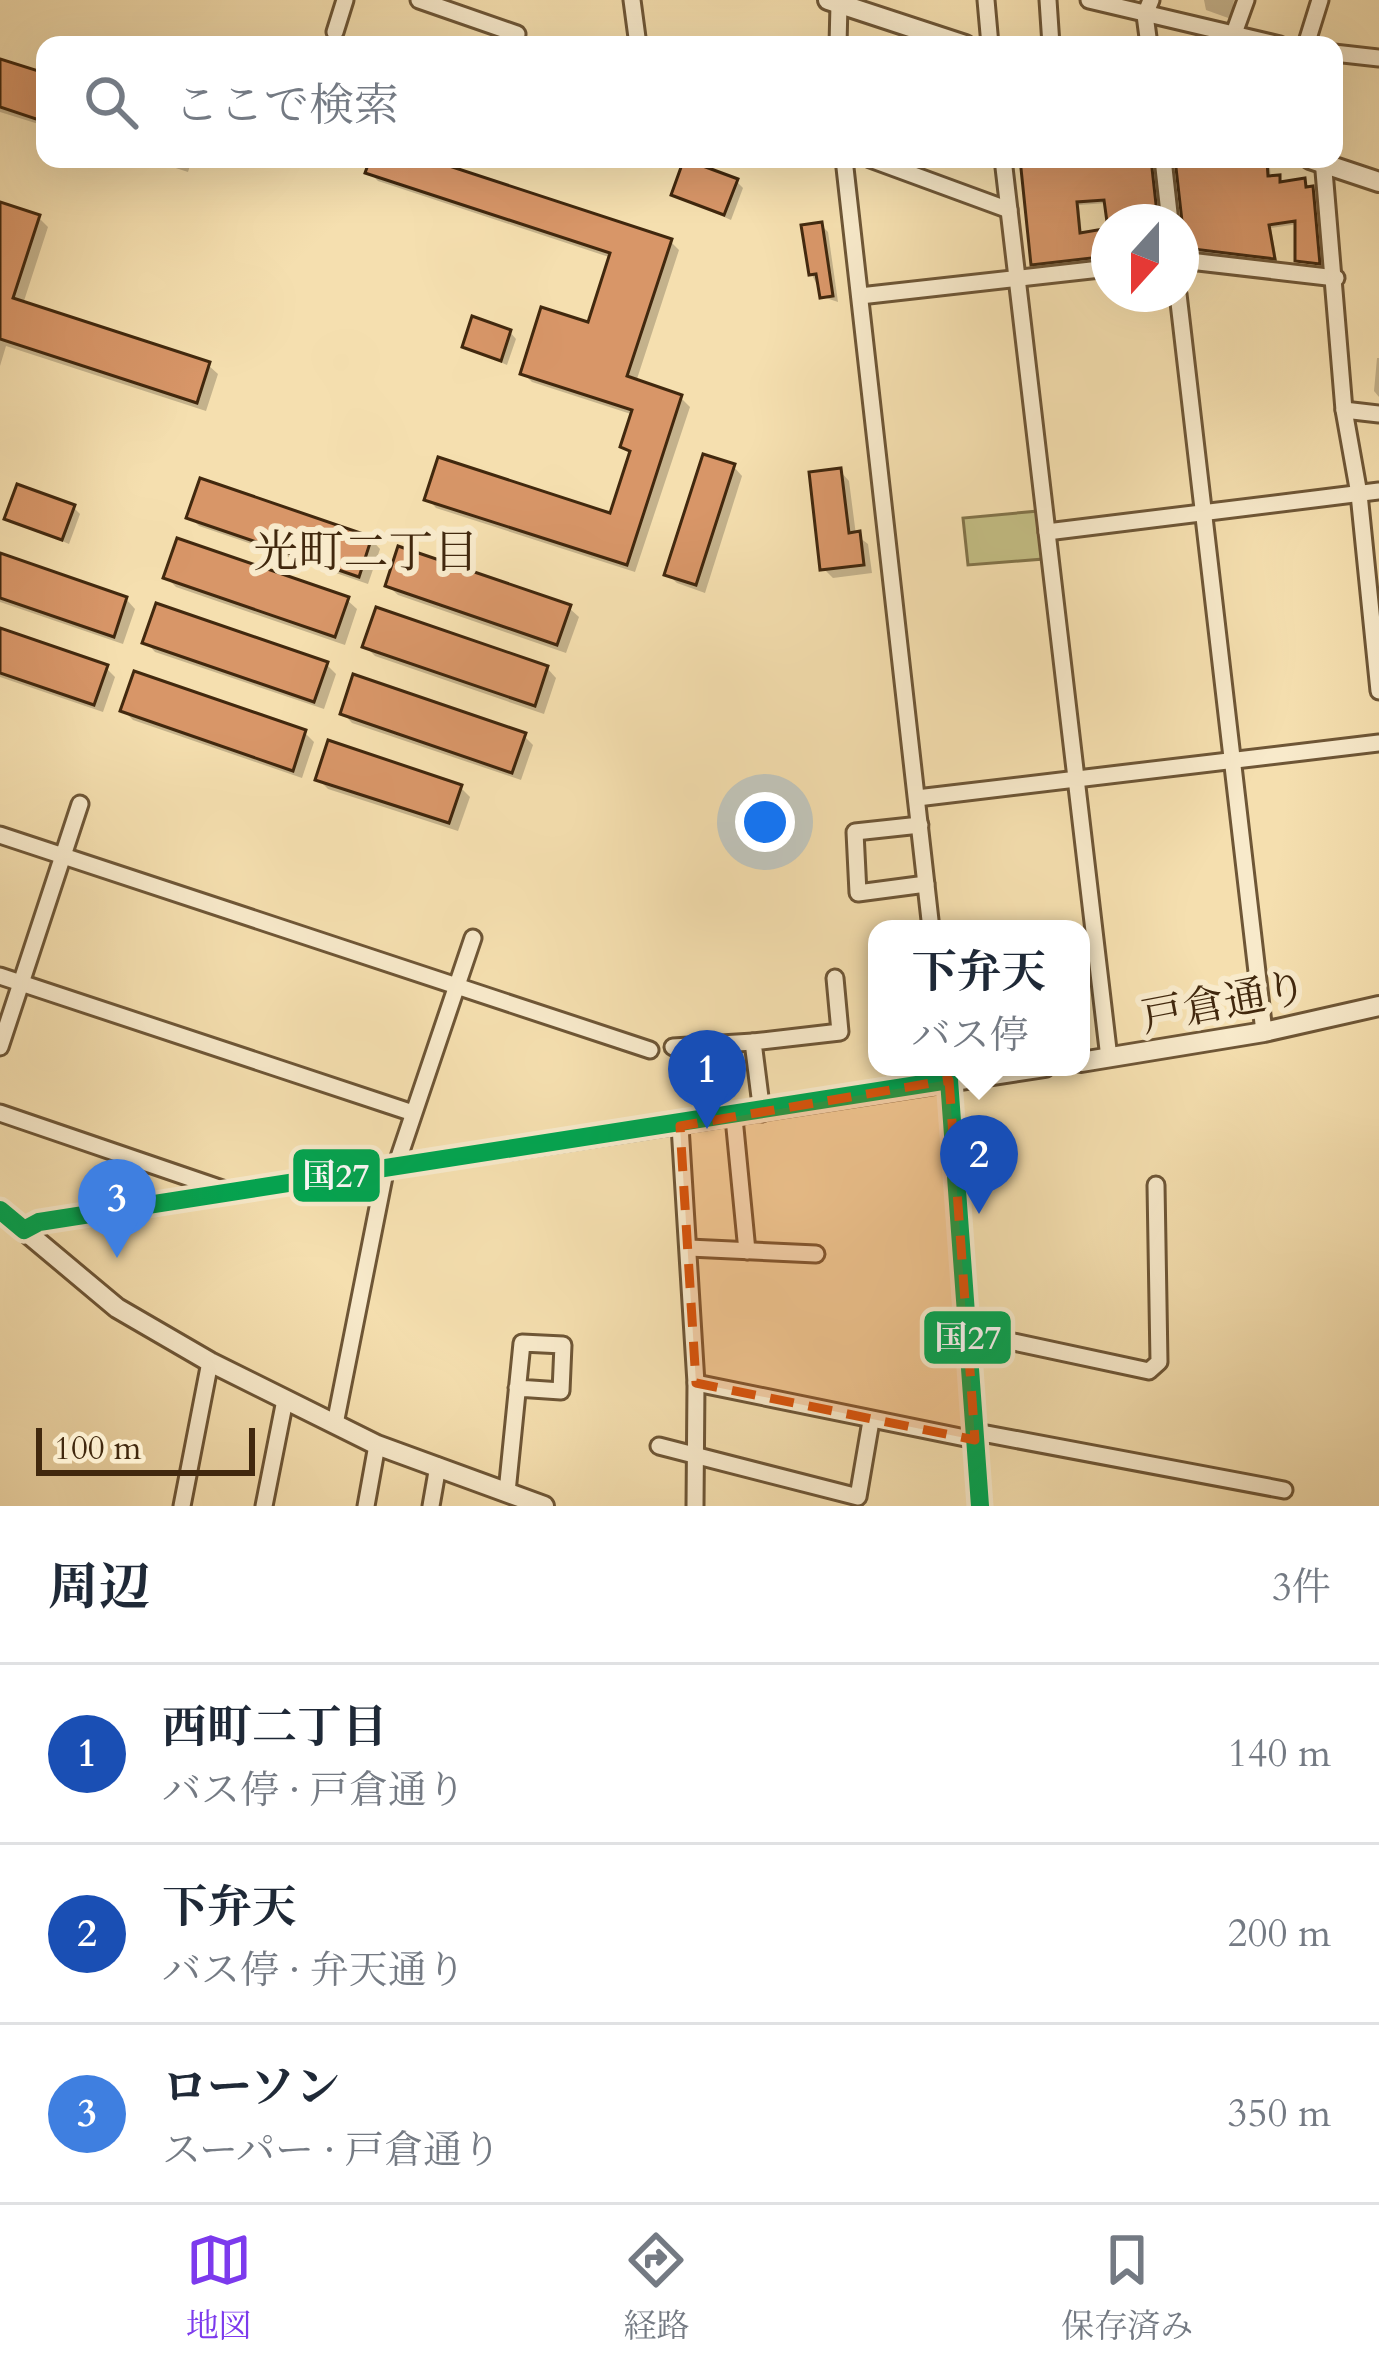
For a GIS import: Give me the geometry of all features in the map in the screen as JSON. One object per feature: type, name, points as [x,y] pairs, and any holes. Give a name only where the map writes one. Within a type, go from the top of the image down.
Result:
[{"type":"street","points":[[335,32],[345,0]]},
{"type":"street","points":[[419,0],[517,34]]},
{"type":"street","points":[[632,0],[637,36]]},
{"type":"street","points":[[986,0],[989,36]]},
{"type":"street","points":[[1048,0],[1050,36]]},
{"type":"street","points":[[1089,0],[1148,7],[1216,36]]},
{"type":"street","points":[[1222,36],[1246,0]]},
{"type":"street","points":[[1309,36],[1320,0]]},
{"type":"street","points":[[837,36],[835,1],[938,36]]},
{"type":"street","points":[[1343,54],[1379,58]]},
{"type":"street","points":[[845,168],[931,920]]},
{"type":"street","points":[[895,168],[1009,210]]},
{"type":"street","points":[[1004,168],[1109,1058]]},
{"type":"street","points":[[1164,168],[1168,204]]},
{"type":"street","points":[[1319,168],[1336,278],[1344,410],[1359,494],[1379,691]]},
{"type":"street","points":[[1340,168],[1379,182]]},
{"type":"street","points":[[1199,262],[1336,278]]},
{"type":"street","points":[[860,296],[1091,270]]},
{"type":"street","points":[[1180,312],[1264,1032]]},
{"type":"street","points":[[1344,410],[1379,414]]},
{"type":"street","points":[[1047,532],[1379,491]]},
{"type":"street","points":[[917,798],[1379,743]]},
{"type":"street","points":[[0,1047],[80,804]]},
{"type":"street","points":[[920,825],[855,832],[858,892],[926,884]]},
{"type":"street","points":[[0,835],[650,1050]]},
{"type":"street","points":[[334,1424],[391,1167],[473,938]]},
{"type":"street","points":[[0,976],[413,1113]]},
{"type":"street","points":[[673,1047],[840,1032],[835,978]]},
{"type":"street","name":"戸倉通り","points":[[1090,1061],[1264,1032],[1379,1006]]},
{"type":"street","points":[[753,1042],[762,1113]]},
{"type":"street","points":[[24,1230],[39,1222],[734,1118],[938,1076]]},
{"type":"street","points":[[948,1076],[980,1506]]},
{"type":"street","points":[[0,1113],[231,1192]]},
{"type":"street","points":[[734,1118],[747,1251]]},
{"type":"street","points":[[680,1126],[696,1383],[694,1506]]},
{"type":"street","points":[[967,1332],[1149,1371],[1159,1362],[1156,1184]]},
{"type":"street","points":[[0,1210],[116,1308],[210,1362],[377,1445],[544,1506]]},
{"type":"street","points":[[689,1248],[816,1254]]},
{"type":"street","points":[[182,1506],[210,1362]]},
{"type":"street","points":[[696,1383],[975,1440],[987,1434],[1284,1490]]},
{"type":"street","points":[[507,1492],[517,1388]]},
{"type":"street","points":[[264,1506],[285,1400]]},
{"type":"street","points":[[659,1446],[698,1460],[858,1497],[871,1421]]},
{"type":"street","points":[[366,1506],[377,1445]]},
{"type":"street","points":[[431,1506],[438,1466]]},
{"type":"highlighted area","points":[[949,1080],[975,1440],[696,1383],[680,1126]]},
{"type":"shaded area","points":[[1039,511],[1043,559],[968,565],[963,518]]},
{"type":"building","points":[[0,59],[36,70],[36,119],[0,107]]},
{"type":"building","points":[[367,168],[455,168],[672,239],[627,376],[682,395],[627,565],[424,500],[438,457],[610,513],[630,451],[620,447],[632,410],[520,374],[541,307],[588,322],[610,253],[365,173]]},
{"type":"building","points":[[681,168],[708,168],[738,179],[724,215],[671,195]]},
{"type":"building","points":[[1021,168],[1152,168],[1156,204],[1077,202],[1080,233],[1091,231],[1091,258],[1031,265]]},
{"type":"building","points":[[1176,168],[1267,168],[1268,176],[1280,175],[1280,182],[1305,178],[1306,187],[1313,186],[1320,264],[1295,261],[1295,221],[1269,225],[1275,259],[1199,250],[1199,204],[1180,204]]},
{"type":"building","points":[[0,202],[40,215],[13,298],[210,362],[197,403],[0,339]]},
{"type":"building","points":[[822,222],[833,296],[820,298],[816,274],[809,275],[801,225]]},
{"type":"building","points":[[472,316],[511,330],[501,361],[462,347]]},
{"type":"building","points":[[703,454],[735,464],[696,585],[664,575]]},
{"type":"building","points":[[841,468],[849,533],[860,531],[864,565],[820,570],[809,472]]},
{"type":"building","points":[[200,478],[372,537],[359,577],[186,518]]},
{"type":"building","points":[[17,484],[75,505],[62,540],[4,519]]},
{"type":"building","points":[[177,538],[349,597],[335,637],[163,578]]},
{"type":"building","points":[[398,546],[571,605],[557,645],[385,586]]},
{"type":"building","points":[[0,553],[127,597],[114,637],[0,598]]},
{"type":"building","points":[[156,603],[328,662],[314,702],[142,643]]},
{"type":"building","points":[[376,607],[548,666],[535,706],[362,647]]},
{"type":"building","points":[[0,628],[108,665],[94,705],[0,673]]},
{"type":"building","points":[[134,671],[306,730],[293,771],[120,711]]},
{"type":"building","points":[[353,674],[526,733],[512,773],[340,714]]},
{"type":"building","points":[[328,740],[462,785],[449,823],[315,780]]},
{"type":"transit line","name":"国27","points":[[0,1210],[24,1230],[39,1222],[949,1080],[980,1506]]},
{"type":"place","name":"西町二丁目","points":[[707,1129]]},
{"type":"place","name":"下弁天","points":[[979,1214]]},
{"type":"place","name":"ローソン","points":[[117,1258]]},
{"type":"district","name":"光町二丁目","points":[[366,551]]}]
